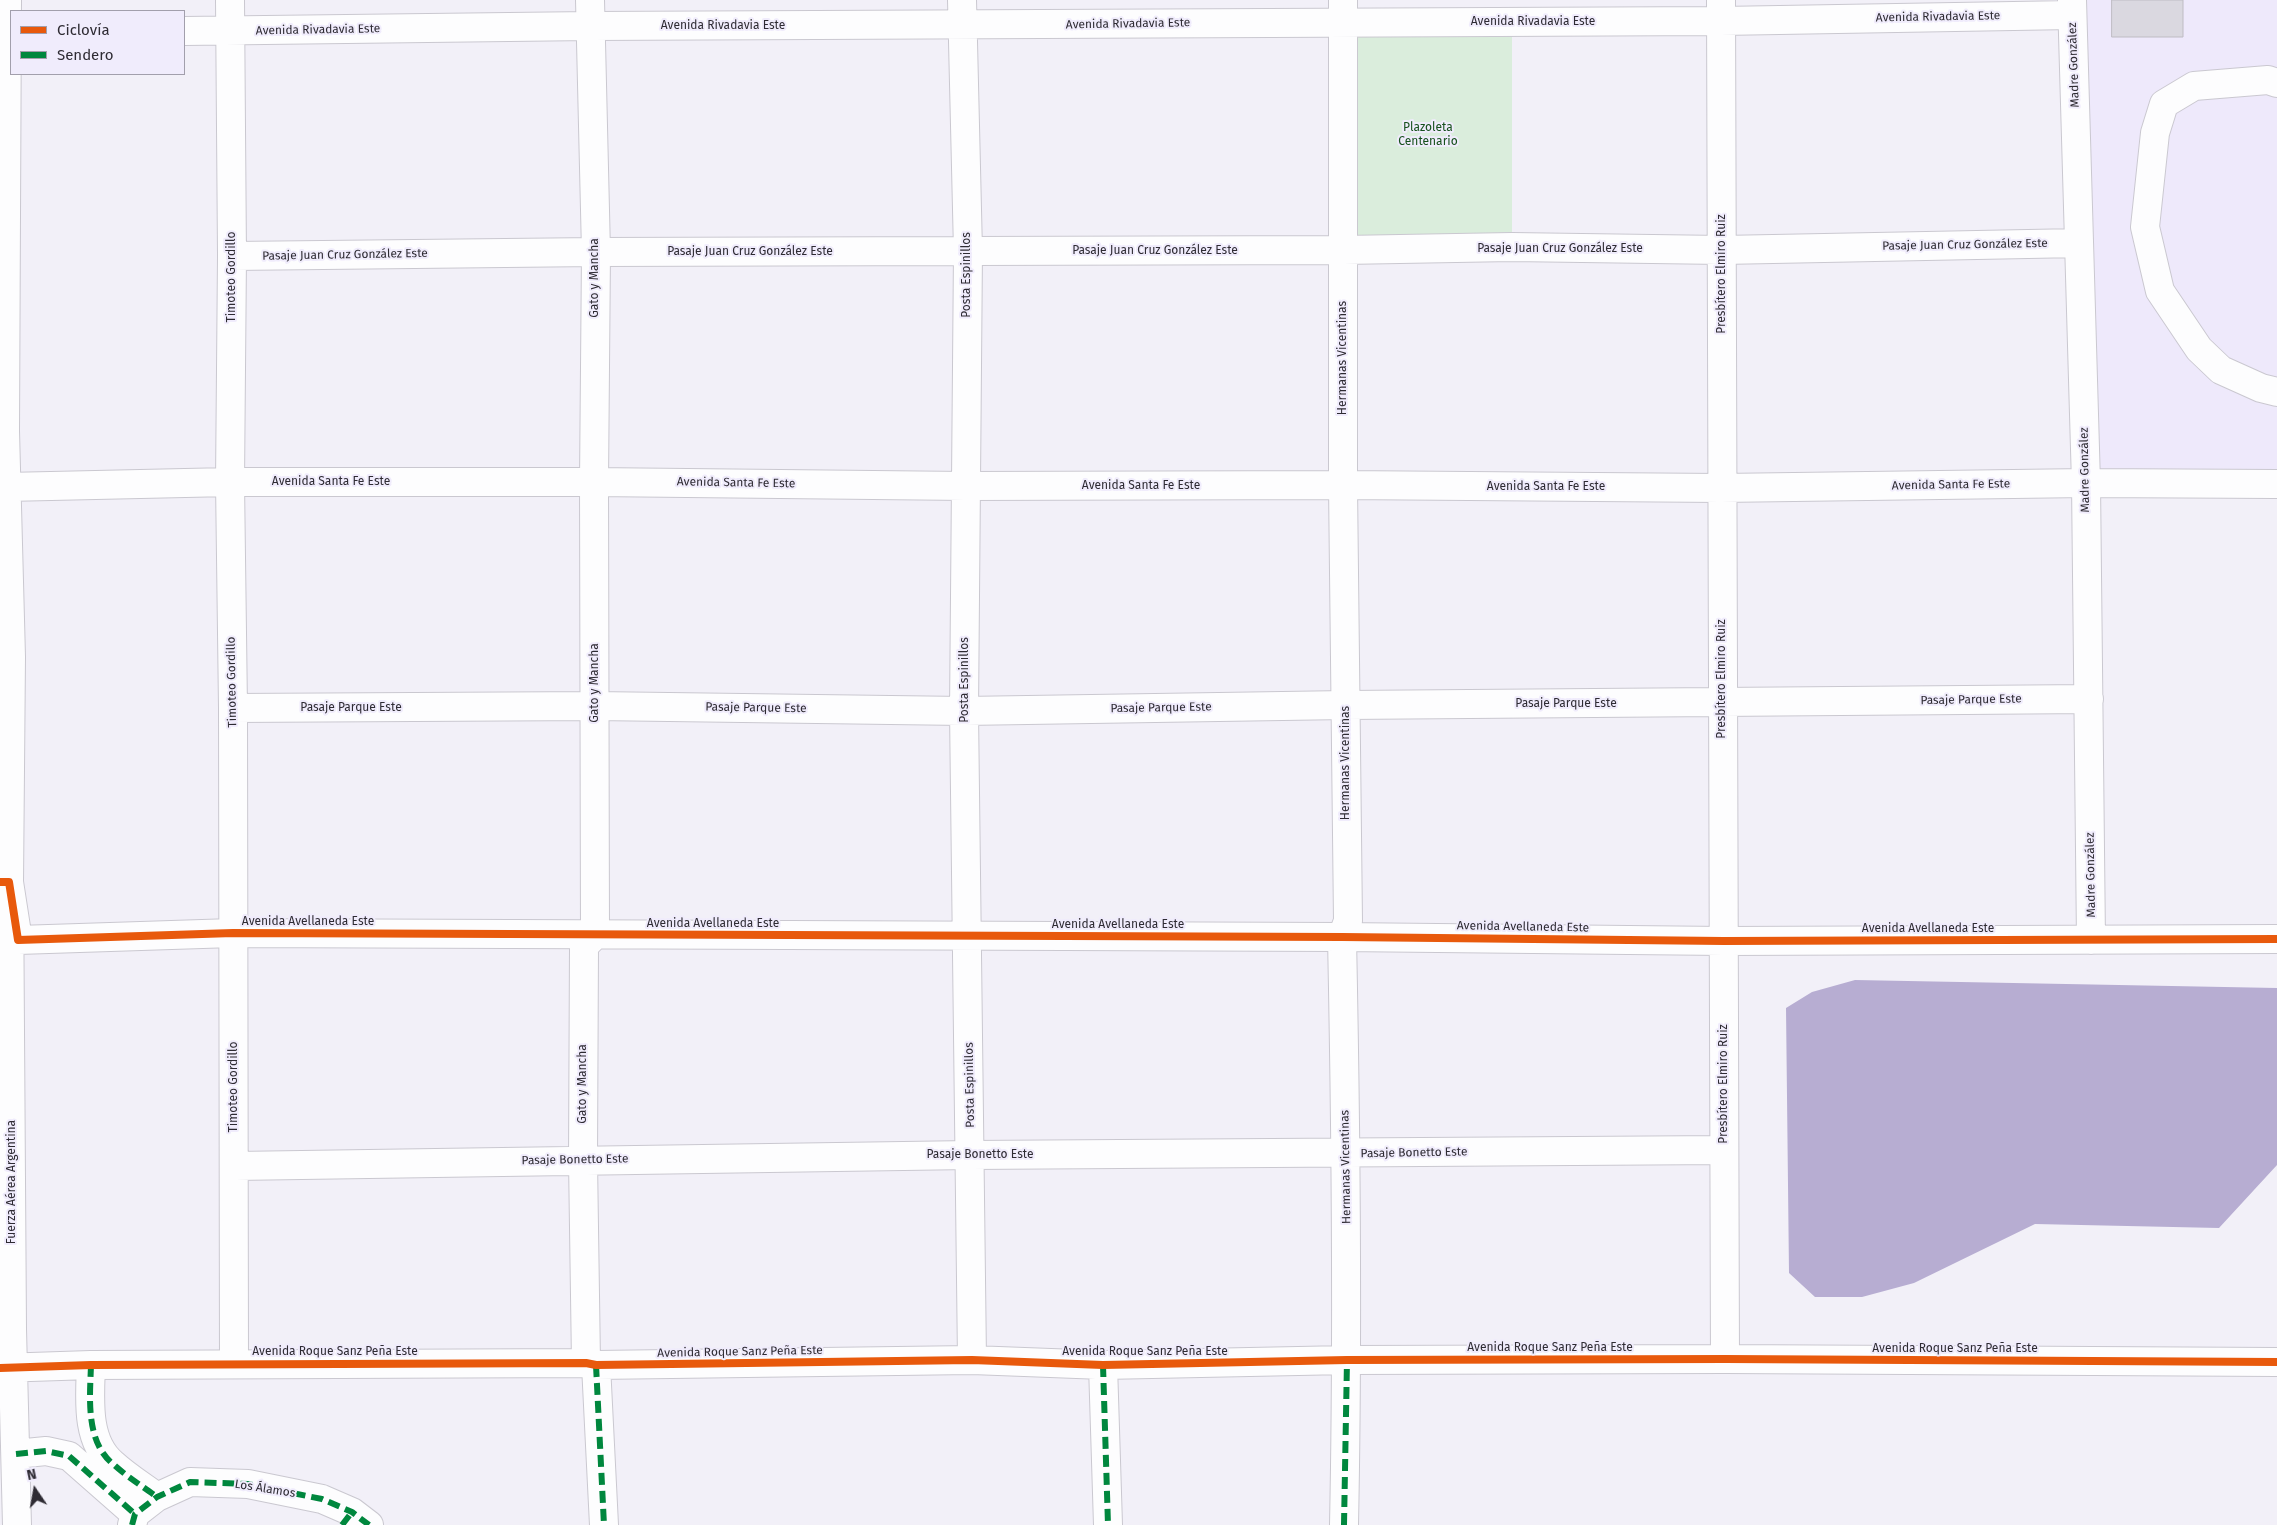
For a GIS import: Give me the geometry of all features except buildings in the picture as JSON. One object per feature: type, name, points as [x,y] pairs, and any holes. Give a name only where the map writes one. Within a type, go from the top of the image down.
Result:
[{"type":"street","name":"Fuerza Aérea Argentina","points":[[7,0],[2,431],[6,487],[4,882],[6,1329],[7,1368],[16,1454],[16,1525]]},
{"type":"street","name":"Timoteo Gordillo","points":[[230,0],[232,256],[230,482],[235,1166],[234,1364]]},
{"type":"street","name":"Avenida Rivadavia Este","points":[[185,31],[230,31],[590,13],[1721,11],[2072,7]]},
{"type":"street","name":"Madre González","points":[[2072,7],[2086,483],[2091,932]]},
{"type":"street","name":"Hermanas Vicentinas","points":[[1343,11],[1343,485],[1346,705],[1335,932],[1346,1153],[1347,1360],[1344,1525]]},
{"type":"street","name":"Presbítero Elmiro Ruiz","points":[[1721,11],[1725,1359]]},
{"type":"street","name":"Gato y Mancha","points":[[590,13],[596,252],[594,482],[595,935],[584,946],[583,1160],[591,1364],[604,1525]]},
{"type":"street","name":"Posta Espinillos","points":[[962,13],[968,251],[964,711],[972,1360]]},
{"type":"street","points":[[2277,83],[2268,80],[2194,86],[2164,104],[2155,134],[2145,227],[2160,291],[2199,349],[2221,370],[2261,388],[2277,392]]},
{"type":"street","name":"Pasaje Juan Cruz González Este","points":[[232,256],[596,252],[1344,250],[1512,247],[1722,250],[2079,243]]},
{"type":"street","name":"Avenida Santa Fe Este","points":[[6,487],[230,482],[1722,488],[2086,483],[2277,484]]},
{"type":"street","name":"Pasaje Parque Este","points":[[233,708],[595,706],[964,711],[1346,705],[1722,704],[2089,699]]},
{"type":"street","name":"Avenida Avellaneda Este","points":[[4,882],[18,940],[233,933],[968,936],[1335,932],[1724,931],[2091,932],[2277,939]]},
{"type":"street","name":"Avenida Avellaneda Este","points":[[2091,932],[2277,921]]},
{"type":"street","name":"Pasaje Bonetto Este","points":[[235,1166],[970,1154],[1724,1150]]},
{"type":"street","name":"Avenida Roque Sanz Peña Este","points":[[7,1368],[91,1365],[591,1364],[972,1360],[1103,1365],[1347,1360],[1725,1359],[2277,1362]]},
{"type":"street","points":[[91,1365],[89,1402],[95,1439],[111,1463],[156,1497]]},
{"type":"street","points":[[1103,1365],[1108,1525]]},
{"type":"street","points":[[16,1454],[46,1452],[69,1456],[133,1520]]},
{"type":"street","name":"Los Álamos","points":[[133,1520],[156,1497],[190,1482],[248,1484],[322,1499],[354,1521]]},
{"type":"shaded area","points":[[2072,0],[2277,0],[2277,484],[2086,483]]},
{"type":"shaded area","points":[[1855,980],[2277,988],[2277,1165],[2219,1228],[2035,1224],[1914,1283],[1862,1297],[1815,1297],[1789,1273],[1786,1008],[1812,992]]},
{"type":"green space","name":"Plazoleta Centenario","points":[[1512,21],[1512,247],[1344,250],[1343,22]]},
{"type":"marked path","points":[[1344,1525],[1347,1360]]},
{"type":"marked path","points":[[91,1365],[91,1418],[93,1431],[98,1443],[104,1454],[113,1464],[157,1497]]},
{"type":"marked path","points":[[596,1365],[604,1525]]},
{"type":"marked path","points":[[1103,1365],[1108,1525]]},
{"type":"marked path","points":[[16,1454],[46,1451],[69,1456],[135,1514]]},
{"type":"marked path","points":[[132,1525],[135,1514],[157,1497],[190,1482],[248,1484],[322,1499],[352,1512],[369,1525]]},
{"type":"marked path","points":[[342,1525],[352,1512]]},
{"type":"cycle path","points":[[0,882],[9,882],[18,940],[233,933],[1342,937],[1724,941],[2277,939]]},
{"type":"cycle path","points":[[0,1368],[91,1365],[586,1363],[596,1365],[972,1360],[1103,1365],[1347,1360],[1725,1359],[2277,1362]]}]
